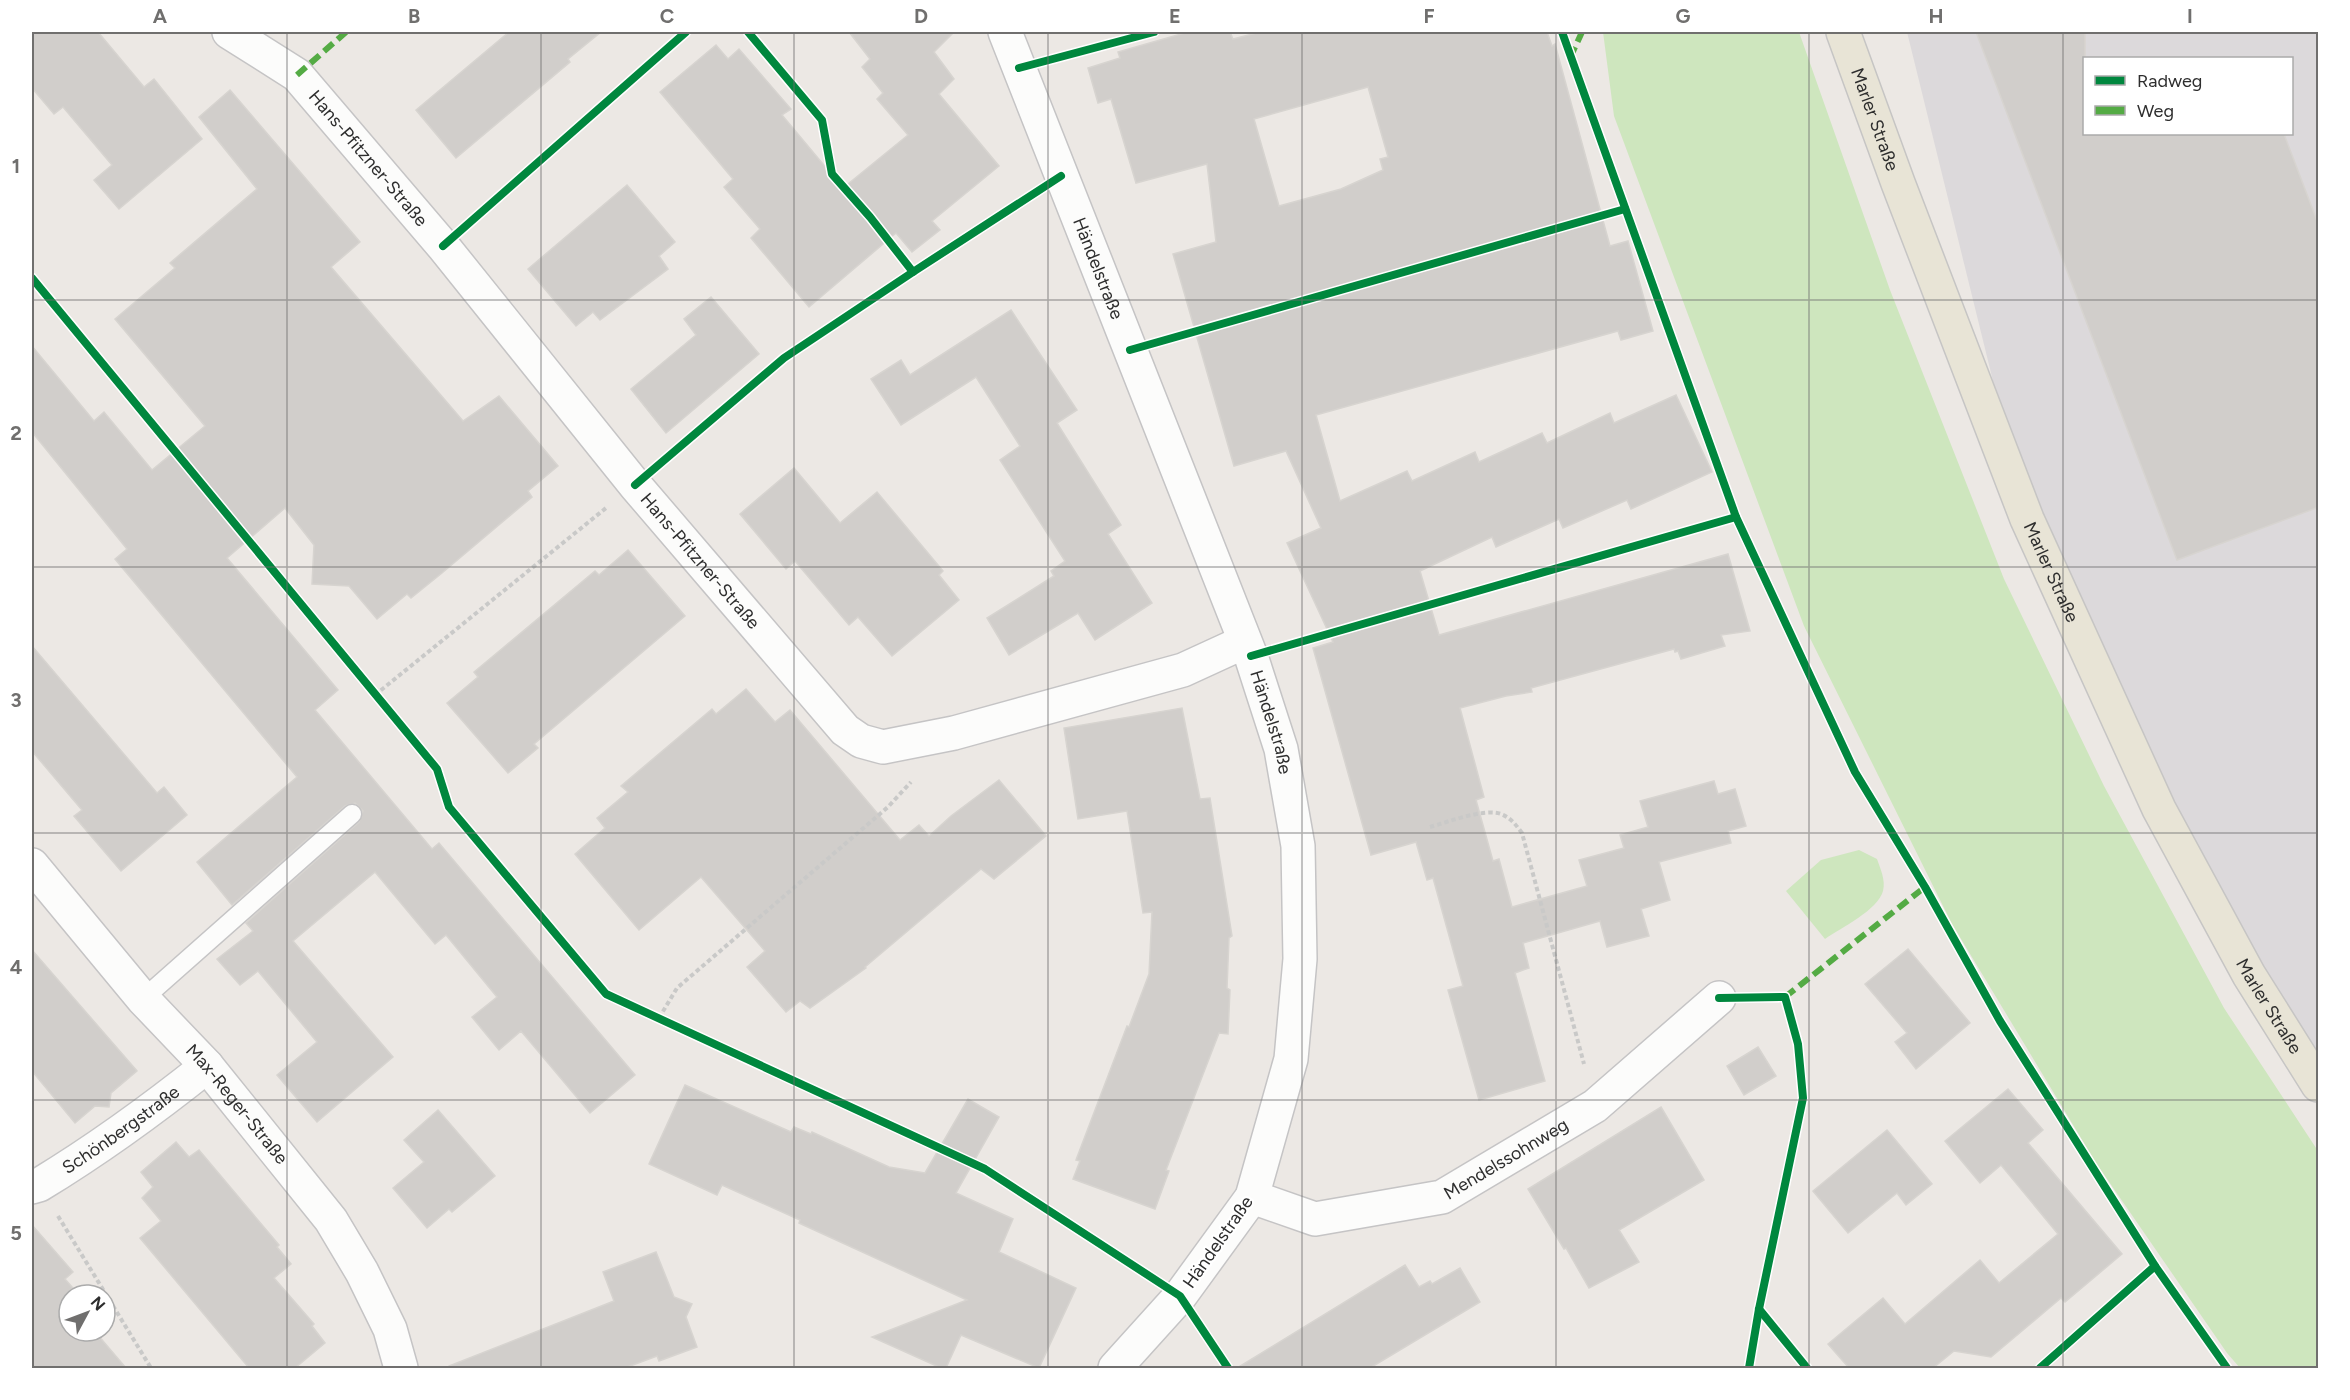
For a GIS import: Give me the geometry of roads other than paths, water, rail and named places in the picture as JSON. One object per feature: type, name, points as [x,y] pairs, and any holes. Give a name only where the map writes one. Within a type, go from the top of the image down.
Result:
[{"type":"main road","name":"Marler Straße","points":[[1843,32],[1898,183],[2027,519],[2159,809],[2249,975],[2319,1084]]},
{"type":"street","name":"Hans-Pfitzner-Straße","points":[[229,32],[297,75],[443,246],[635,485],[845,730],[861,741],[882,747],[954,733],[1183,670],[1244,642]]},
{"type":"street","name":"Händelstraße","points":[[1005,32],[1244,642],[1281,749],[1298,846],[1300,959],[1291,1059],[1252,1197],[1180,1296],[1115,1368]]},
{"type":"street","name":"Max-Reger-Straße","points":[[32,865],[143,999],[207,1066],[331,1220],[362,1272],[390,1329],[401,1368]]},
{"type":"street","name":"Mendelssohnweg","points":[[1252,1197],[1315,1219],[1442,1197],[1595,1106],[1719,998]]},
{"type":"street","name":"Schönbergstraße","points":[[35,1186],[93,1153],[135,1124],[207,1066]]},
{"type":"lane","points":[[143,999],[352,814]]}]
